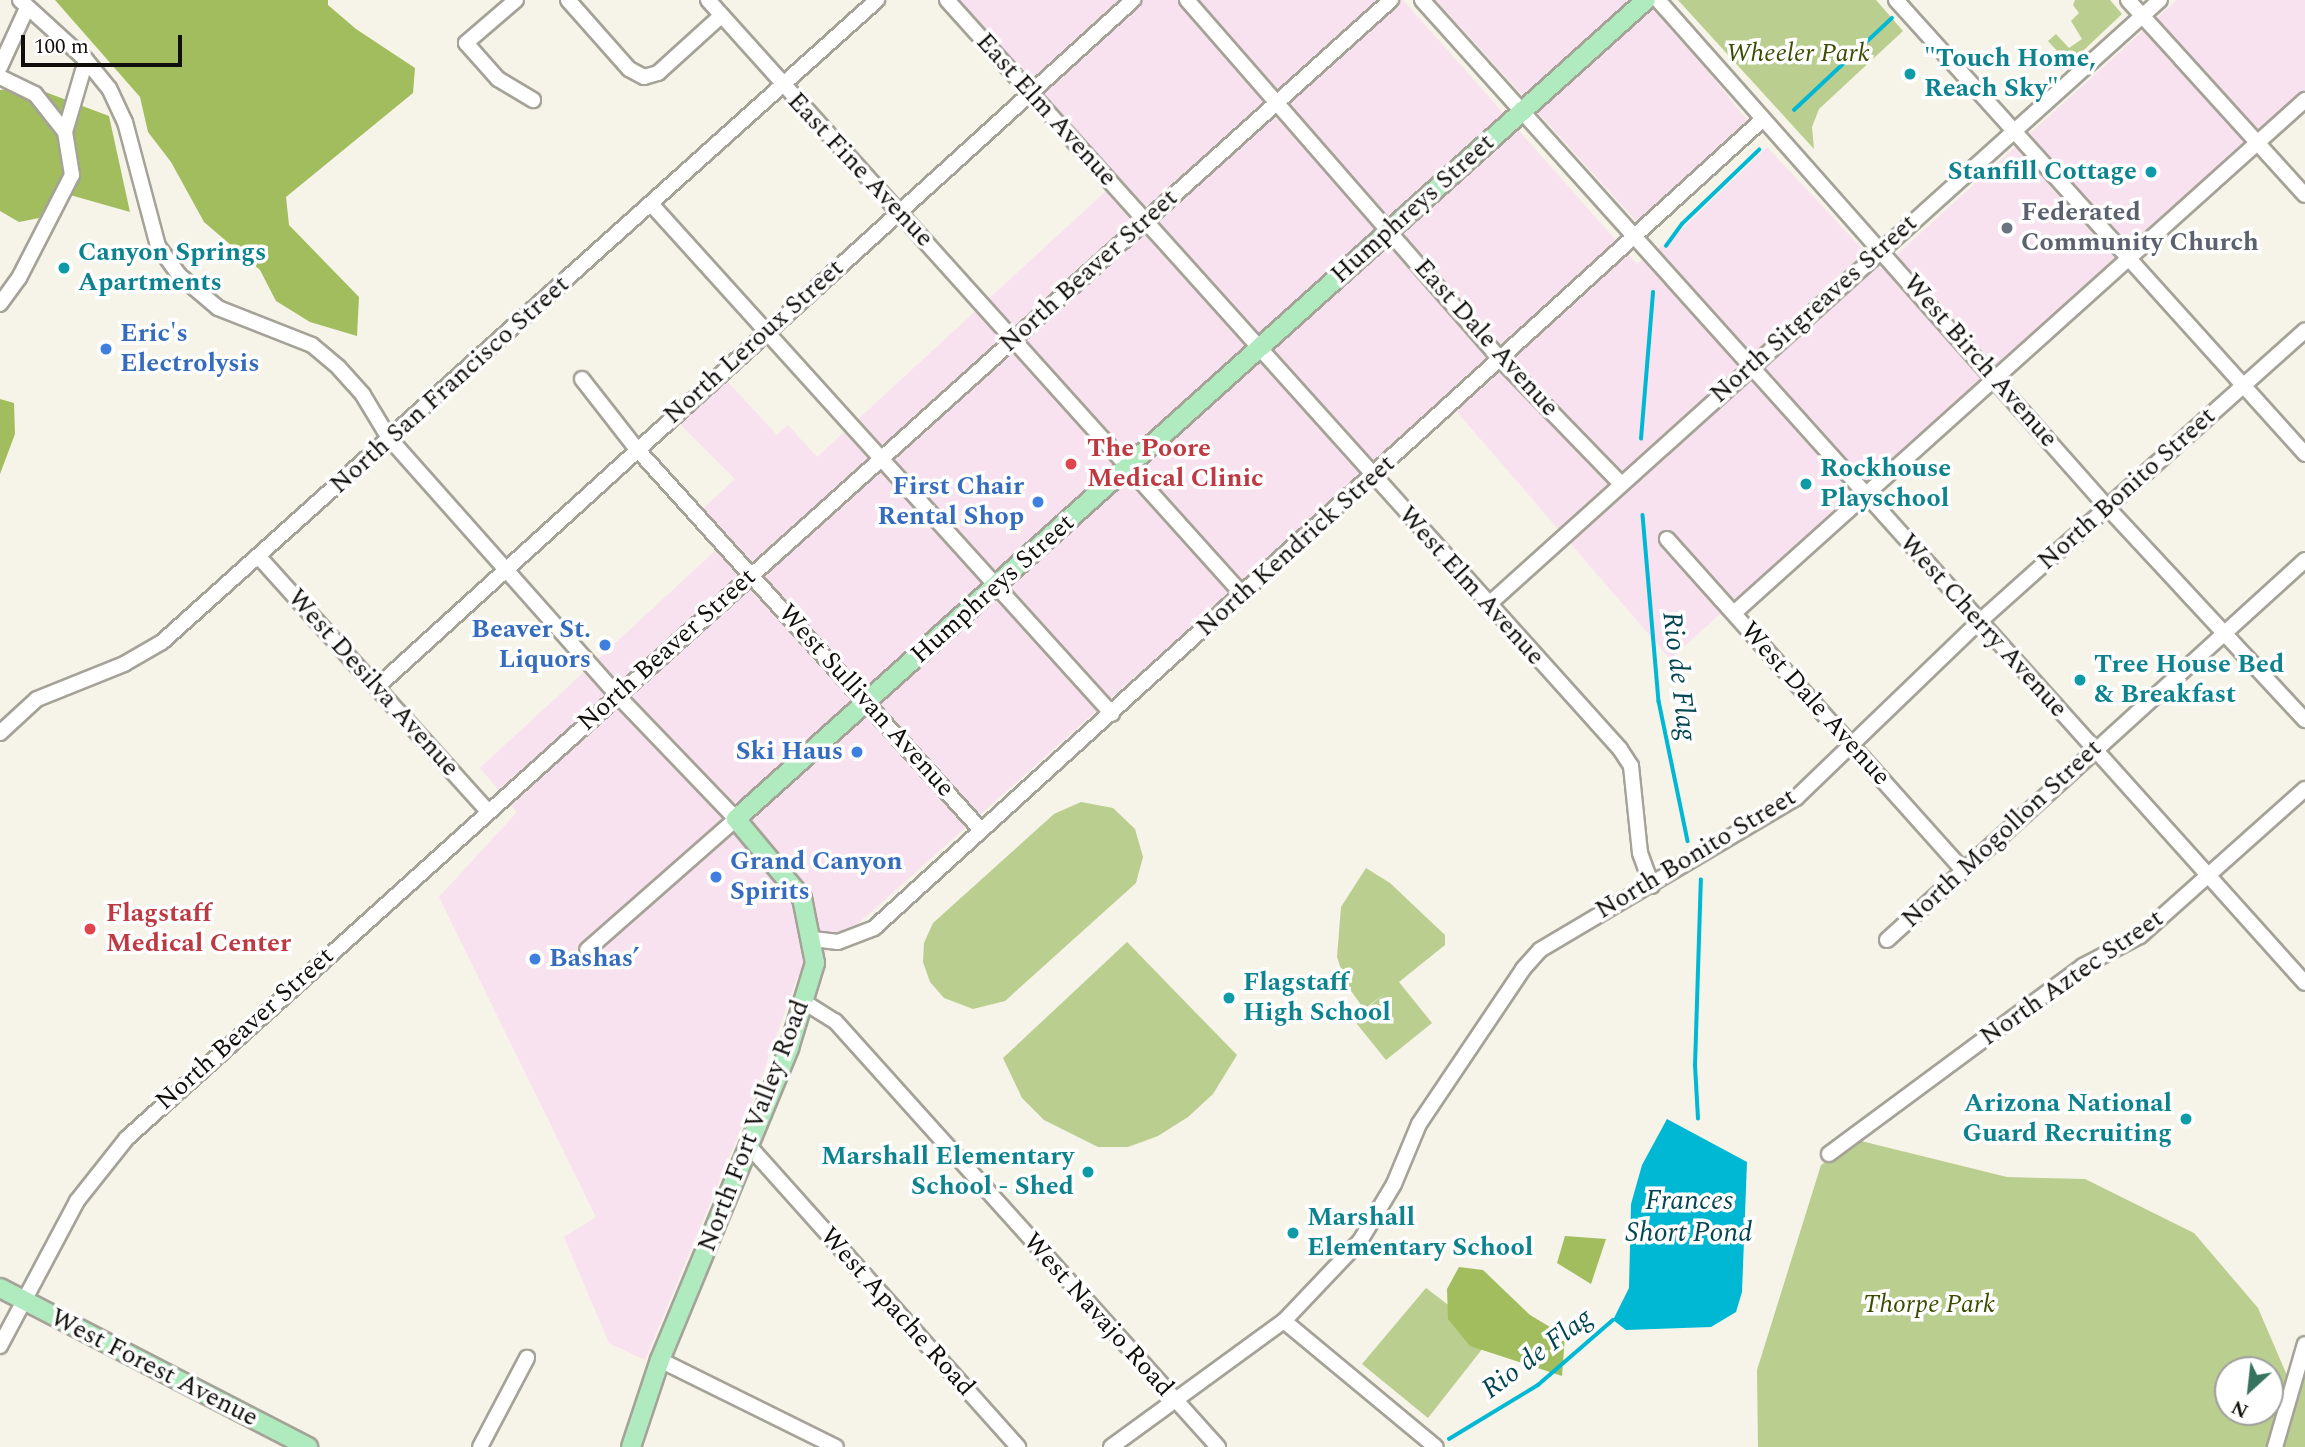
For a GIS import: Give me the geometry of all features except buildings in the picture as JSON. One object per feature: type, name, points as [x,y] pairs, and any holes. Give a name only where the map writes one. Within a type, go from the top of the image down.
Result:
[{"type":"main road","name":"Humphreys Street","points":[[736,819],[1646,0]]},
{"type":"main road","name":"North Fort Valley Road","points":[[631,1447],[660,1360],[749,1146],[804,1002],[815,963],[813,939],[793,882],[736,819]]},
{"type":"main road","name":"West Forest Avenue","points":[[0,1288],[308,1447]]},
{"type":"street","points":[[516,0],[466,43],[498,79],[533,100]]},
{"type":"street","points":[[568,0],[629,69],[644,77],[658,73],[722,15]]},
{"type":"street","name":"East Fine Avenue","points":[[708,0],[1243,595]]},
{"type":"street","name":"North San Francisco Street","points":[[0,733],[37,699],[124,664],[162,642],[652,205],[877,0]]},
{"type":"street","name":"East Elm Avenue","points":[[947,0],[1145,220]]},
{"type":"street","name":"North Leroux Street","points":[[377,687],[1133,0]]},
{"type":"street","name":"East Dale Avenue","points":[[1187,0],[1391,229],[1500,359],[1620,484]]},
{"type":"street","name":"North Beaver Street","points":[[0,1346],[77,1201],[127,1138],[487,810],[618,696],[1391,0]]},
{"type":"street","name":"West Cherry Avenue","points":[[1422,0],[1634,240],[1980,621],[2206,877],[2305,983]]},
{"type":"street","name":"West Birch Avenue","points":[[1658,0],[1995,376],[2107,507],[2305,720]]},
{"type":"street","points":[[1896,0],[2305,454]]},
{"type":"street","points":[[2127,0],[2305,195]]},
{"type":"street","name":"North Sitgreaves Street","points":[[1488,605],[1880,247],[2160,0]]},
{"type":"street","points":[[0,67],[24,4],[86,60],[109,88],[125,122],[158,246],[179,275],[218,308],[312,345],[363,395],[389,438],[618,696],[736,819]]},
{"type":"street","points":[[0,304],[19,278],[72,175],[65,132],[86,60]]},
{"type":"street","points":[[0,77],[35,94],[65,132]]},
{"type":"street","points":[[1734,613],[2305,100]]},
{"type":"street","name":"North Kendrick Street","points":[[813,939],[838,942],[873,928],[1634,240],[1763,119]]},
{"type":"street","points":[[652,205],[768,329],[1112,714]]},
{"type":"street","name":"West Elm Avenue","points":[[1145,220],[1260,346],[1631,766],[1640,853],[1652,886]]},
{"type":"street","name":"North Bonito Street","points":[[1111,1447],[1177,1403],[1284,1321],[1372,1223],[1419,1124],[1522,969],[1540,950],[1796,799],[1849,744],[1980,621],[2305,330]]},
{"type":"street","name":"West Sullivan Avenue","points":[[582,379],[636,449],[868,702],[981,830]]},
{"type":"street","name":"West Dale Avenue","points":[[1667,539],[1963,870]]},
{"type":"street","name":"West Desilva Avenue","points":[[259,557],[487,810]]},
{"type":"street","name":"North Mogollon Street","points":[[1887,940],[2093,749],[2305,560]]},
{"type":"street","name":"North Aztec Street","points":[[1829,1154],[2083,966],[2140,936],[2305,789]]},
{"type":"street","name":"Humphreys Street","points":[[587,950],[736,819]]},
{"type":"street","name":"West Navajo Road","points":[[804,1002],[835,1021],[1218,1447]]},
{"type":"street","name":"West Apache Road","points":[[749,1146],[1018,1447]]},
{"type":"street","points":[[1284,1321],[1436,1447]]},
{"type":"street","points":[[2276,1447],[2305,1344]]},
{"type":"street","points":[[480,1447],[527,1358]]},
{"type":"street","points":[[660,1360],[836,1447]]},
{"type":"shaded area","points":[[957,0],[1403,0],[1637,264],[1676,235],[1767,147],[1881,269],[2177,0],[2305,0],[2305,90],[1670,659],[1446,399],[797,978],[757,1090],[645,1360],[609,1343],[564,1237],[596,1217],[439,897],[517,812],[480,768],[729,538],[703,509],[735,479],[678,422],[725,379],[777,435],[788,425],[817,457],[1119,179]]},
{"type":"shaded area","points":[[1436,0],[1650,0],[1748,121],[1638,223]]},
{"type":"green space","points":[[55,0],[328,0],[328,5],[356,29],[415,68],[413,93],[286,197],[289,225],[359,297],[357,336],[310,322],[276,301],[260,270],[204,222],[171,162],[148,132],[140,97]]},
{"type":"green space","name":"Wheeler Park","points":[[1678,0],[1876,0],[1903,31],[1819,109],[1812,127],[1814,149]]},
{"type":"green space","points":[[2075,0],[2110,0],[2122,14],[2069,64],[2048,41],[2056,34],[2069,48],[2082,39],[2071,21],[2079,13],[2073,5]]},
{"type":"green space","points":[[32,87],[109,116],[130,212],[56,191],[39,218],[19,222],[0,211],[0,90]]},
{"type":"green space","points":[[0,399],[14,403],[15,434],[0,474]]},
{"type":"green space","points":[[1081,802],[1113,808],[1135,829],[1143,857],[1136,883],[1005,1001],[973,1009],[944,998],[930,982],[923,962],[924,943],[933,923],[1054,814]]},
{"type":"green space","points":[[1366,868],[1390,883],[1445,935],[1445,945],[1399,982],[1432,1023],[1386,1060],[1353,1019],[1387,992],[1364,1009],[1346,984],[1337,957],[1341,907]]},
{"type":"green space","points":[[1127,942],[1237,1055],[1213,1094],[1188,1117],[1158,1136],[1128,1147],[1098,1147],[1044,1120],[1022,1098],[1003,1058]]},
{"type":"green space","name":"Thorpe Park","points":[[1857,1140],[2007,1177],[2085,1179],[2194,1233],[2258,1308],[2279,1356],[2214,1356],[2214,1426],[2276,1426],[2270,1447],[1758,1447],[1757,1370],[1821,1165]]},
{"type":"green space","points":[[1565,1236],[1606,1239],[1591,1284],[1557,1263]]},
{"type":"green space","points":[[1459,1267],[1483,1270],[1530,1315],[1565,1336],[1562,1376],[1470,1346],[1448,1319],[1447,1289]]},
{"type":"green space","points":[[1426,1288],[1481,1330],[1483,1348],[1428,1418],[1362,1364]]},
{"type":"green space","points":[[2305,1346],[2305,1447],[2275,1447],[2281,1426],[2284,1426],[2284,1417]]},
{"type":"green space","name":"Thorpe Park","points":[[2284,1368],[2289,1380],[2284,1398]]},
{"type":"water","name":"Frances Short Pond","points":[[1667,1119],[1747,1162],[1742,1292],[1736,1312],[1711,1327],[1626,1330],[1613,1320],[1629,1288],[1631,1204],[1642,1165]]},
{"type":"waterway","name":"Rio de Flag","points":[[1794,110],[1892,18]]},
{"type":"waterway","name":"Rio de Flag","points":[[1666,246],[1682,224],[1759,150]]},
{"type":"waterway","name":"Rio de Flag","points":[[1641,439],[1653,292]]},
{"type":"waterway","name":"Rio de Flag","points":[[1643,515],[1659,701],[1688,841]]},
{"type":"waterway","name":"Rio de Flag","points":[[1698,1119],[1695,1066],[1701,880]]},
{"type":"waterway","name":"Rio de Flag","points":[[1449,1439],[1538,1385],[1613,1320]]},
{"type":"place","name":"\"Touch Home, Reach Sky\"","points":[[1910,74]]},
{"type":"place","name":"Stanfill Cottage","points":[[2151,172]]},
{"type":"place","name":"Federated Community Church","points":[[2007,228]]},
{"type":"place","name":"Canyon Springs Apartments","points":[[64,268]]},
{"type":"place","name":"Eric's Electrolysis","points":[[106,349]]},
{"type":"place","name":"The Poore Medical Clinic","points":[[1071,464]]},
{"type":"place","name":"Rockhouse Playschool","points":[[1806,484]]},
{"type":"place","name":"First Chair Rental Shop","points":[[1038,502]]},
{"type":"place","name":"Beaver St. Liquors","points":[[605,645]]},
{"type":"place","name":"Tree House Bed & Breakfast","points":[[2080,680]]},
{"type":"place","name":"Ski Haus","points":[[857,752]]},
{"type":"place","name":"Grand Canyon Spirits","points":[[716,877]]},
{"type":"place","name":"Flagstaff Medical Center","points":[[90,929]]},
{"type":"place","name":"Bashas’","points":[[535,959]]},
{"type":"place","name":"Flagstaff High School","points":[[1229,998]]},
{"type":"place","name":"Arizona National Guard Recruiting","points":[[2186,1119]]},
{"type":"place","name":"Marshall Elementary School - Shed","points":[[1088,1172]]},
{"type":"place","name":"Marshall Elementary School","points":[[1293,1233]]}]
